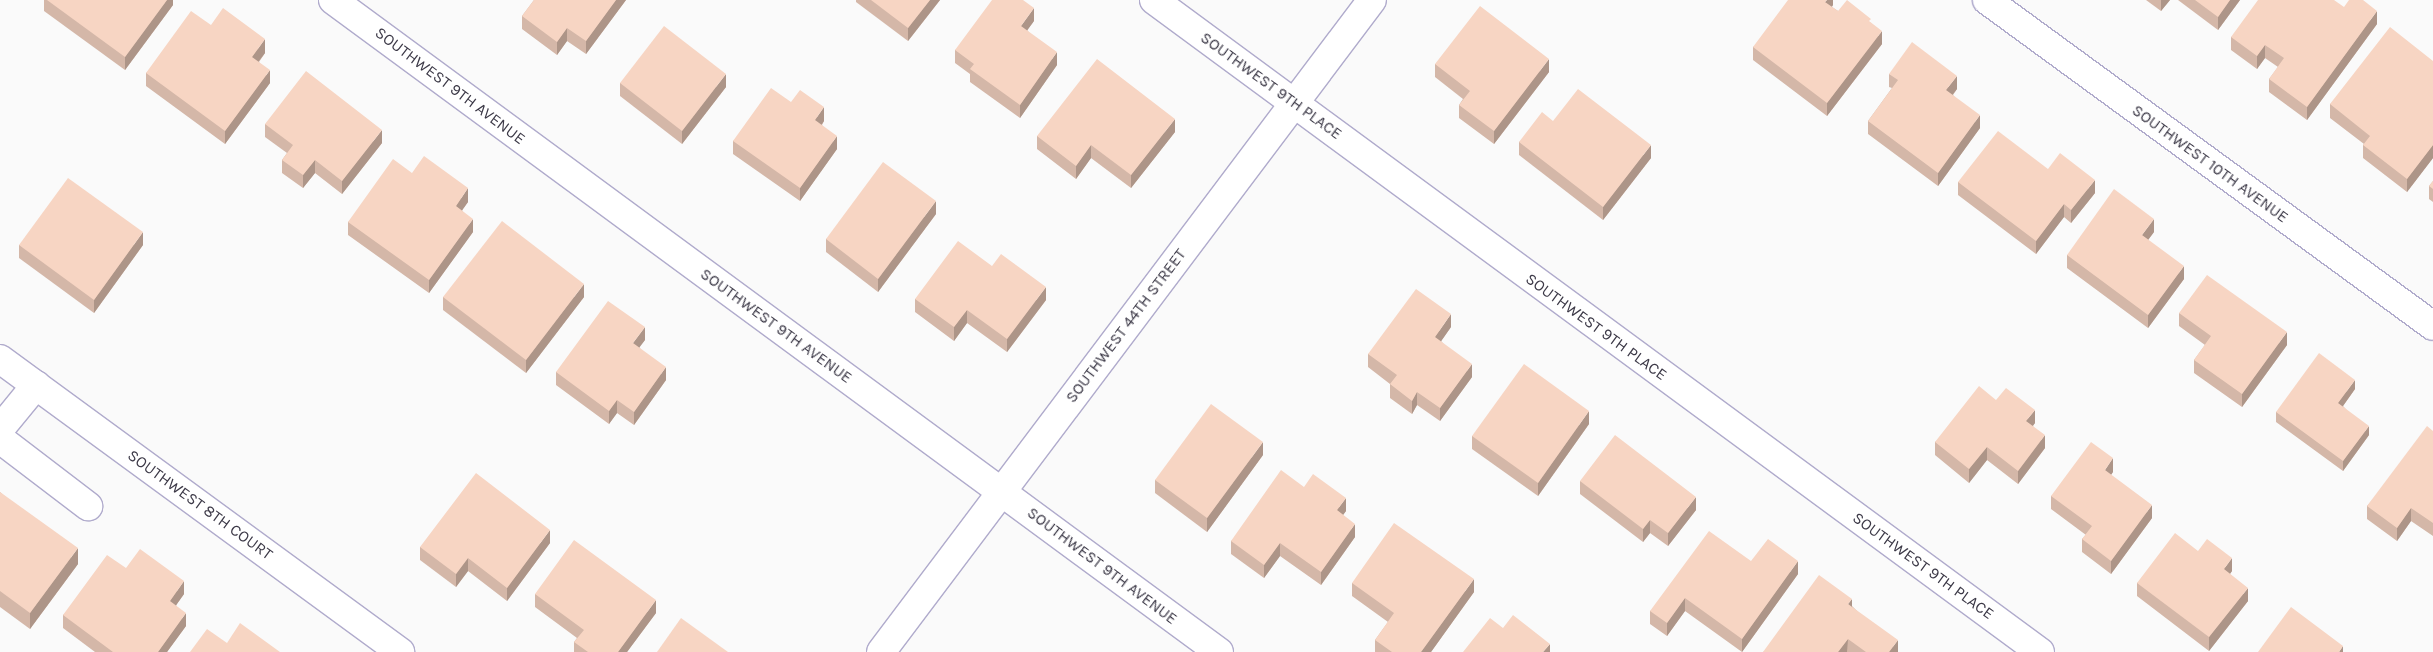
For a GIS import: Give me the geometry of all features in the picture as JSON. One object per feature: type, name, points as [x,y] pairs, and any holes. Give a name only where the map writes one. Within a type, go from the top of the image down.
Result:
[{"type":"street","name":"SOUTHWEST 9TH AVENUE","points":[[333,0],[1219,652]]},
{"type":"street","name":"SOUTHWEST 9TH PLACE","points":[[1154,0],[2040,652]]},
{"type":"street","name":"SOUTHWEST 44TH STREET","points":[[881,652],[1372,0]]},
{"type":"street","name":"SOUTHWEST 10TH AVENUE","points":[[1987,0],[2433,326]]},
{"type":"street","name":"SOUTHWEST 8TH COURT","points":[[0,359],[400,652]]},
{"type":"street","points":[[0,429],[36,385]]},
{"type":"street","points":[[0,439],[88,506]]},
{"type":"building","points":[[47,0],[167,0],[125,57]]},
{"type":"building","points":[[534,0],[616,0],[586,41],[567,28],[557,42],[522,16]]},
{"type":"building","points":[[871,0],[930,0],[908,28]]},
{"type":"building","points":[[992,0],[1023,0],[1034,8],[1021,26],[1057,52],[1020,105],[970,69],[974,64],[955,50]]},
{"type":"building","points":[[1788,0],[1827,0],[1825,2],[1838,11],[1847,0],[1871,19],[1869,21],[1882,31],[1827,103],[1753,47]]},
{"type":"building","points":[[2195,0],[2230,0],[2218,17]]},
{"type":"building","points":[[2258,0],[2334,0],[2344,7],[2349,0],[2363,0],[2377,11],[2307,107],[2269,79],[2284,58],[2265,45],[2257,56],[2231,37]]},
{"type":"building","points":[[1480,6],[1549,59],[1494,131],[1459,105],[1470,91],[1435,64]]},
{"type":"building","points":[[223,8],[265,39],[252,57],[270,70],[225,131],[146,73],[191,11],[211,25]]},
{"type":"building","points":[[664,26],[726,74],[682,131],[620,83]]},
{"type":"building","points":[[2390,27],[2433,61],[2433,145],[2407,179],[2363,145],[2370,136],[2330,104]]},
{"type":"building","points":[[1912,42],[1957,76],[1946,90],[1980,115],[1938,173],[1868,121],[1898,80],[1889,74]]},
{"type":"building","points":[[1097,59],[1175,119],[1131,175],[1091,145],[1076,166],[1037,136]]},
{"type":"building","points":[[306,71],[382,130],[342,181],[315,160],[303,175],[282,160],[293,145],[265,124]]},
{"type":"building","points":[[771,88],[791,102],[800,90],[824,107],[815,120],[837,136],[800,188],[733,141]]},
{"type":"building","points":[[1578,89],[1651,145],[1603,207],[1519,142],[1542,112],[1553,121]]},
{"type":"building","points":[[1998,131],[2048,169],[2060,153],[2095,180],[2071,210],[2064,204],[2036,241],[1958,182]]},
{"type":"building","points":[[424,156],[468,188],[456,206],[473,219],[429,280],[348,222],[393,159],[412,173]]},
{"type":"building","points":[[883,162],[936,201],[878,279],[826,239]]},
{"type":"building","points":[[68,178],[143,232],[94,300],[19,245]]},
{"type":"building","points":[[2433,181],[2433,189],[2429,186]]},
{"type":"building","points":[[2114,189],[2154,219],[2142,235],[2184,266],[2148,315],[2067,255]]},
{"type":"building","points":[[502,221],[584,284],[526,360],[443,297]]},
{"type":"building","points":[[958,241],[992,266],[1001,254],[1046,287],[1007,339],[967,310],[954,327],[915,299]]},
{"type":"building","points":[[2207,275],[2287,332],[2242,394],[2194,360],[2211,336],[2179,313]]},
{"type":"building","points":[[1416,289],[1451,314],[1435,337],[1472,364],[1440,408],[1417,392],[1412,401],[1390,384],[1397,375],[1368,354]]},
{"type":"building","points":[[608,301],[645,327],[633,343],[666,367],[634,412],[617,400],[609,411],[556,372]]},
{"type":"building","points":[[2319,353],[2355,380],[2338,403],[2369,426],[2343,461],[2276,412]]},
{"type":"building","points":[[1524,364],[1589,411],[1538,483],[1472,436]]},
{"type":"building","points":[[1979,386],[1996,400],[2006,388],[2035,410],[2026,421],[2045,435],[2018,471],[1987,447],[1969,469],[1935,442]]},
{"type":"building","points":[[1211,404],[1263,442],[1207,518],[1155,480]]},
{"type":"building","points":[[2427,426],[2433,431],[2433,523],[2411,508],[2397,528],[2367,506]]},
{"type":"building","points":[[1615,435],[1696,497],[1668,533],[1650,520],[1643,529],[1580,481]]},
{"type":"building","points":[[2091,442],[2113,458],[2105,470],[2152,505],[2111,561],[2082,539],[2092,526],[2051,496]]},
{"type":"building","points":[[1281,470],[1304,487],[1313,474],[1346,498],[1337,510],[1355,524],[1321,572],[1280,543],[1264,565],[1231,541]]},
{"type":"building","points":[[476,473],[550,530],[507,588],[468,558],[456,574],[420,547]]},
{"type":"building","points":[[0,492],[78,548],[30,613],[0,591]]},
{"type":"building","points":[[1394,523],[1474,579],[1421,652],[1392,652],[1375,640],[1394,613],[1352,583]]},
{"type":"building","points":[[1709,531],[1751,561],[1768,539],[1798,561],[1742,639],[1685,598],[1667,623],[1650,611]]},
{"type":"building","points":[[2175,533],[2198,551],[2207,539],[2232,558],[2224,569],[2248,588],[2209,637],[2137,583]]},
{"type":"building","points":[[574,540],[656,600],[618,652],[588,652],[574,642],[584,630],[535,594]]},
{"type":"building","points":[[140,549],[184,581],[170,601],[186,613],[158,652],[113,652],[63,615],[107,555],[126,568]]},
{"type":"building","points":[[1819,575],[1852,599],[1848,604],[1898,640],[1889,652],[1866,652],[1848,639],[1838,652],[1763,652]]},
{"type":"building","points":[[2291,607],[2343,646],[2339,652],[2258,652]]},
{"type":"building","points":[[1513,615],[1550,644],[1543,652],[1463,652],[1490,618],[1503,628]]},
{"type":"building","points":[[681,618],[728,652],[657,652]]},
{"type":"building","points":[[240,623],[280,652],[190,652],[207,629],[227,643]]}]
